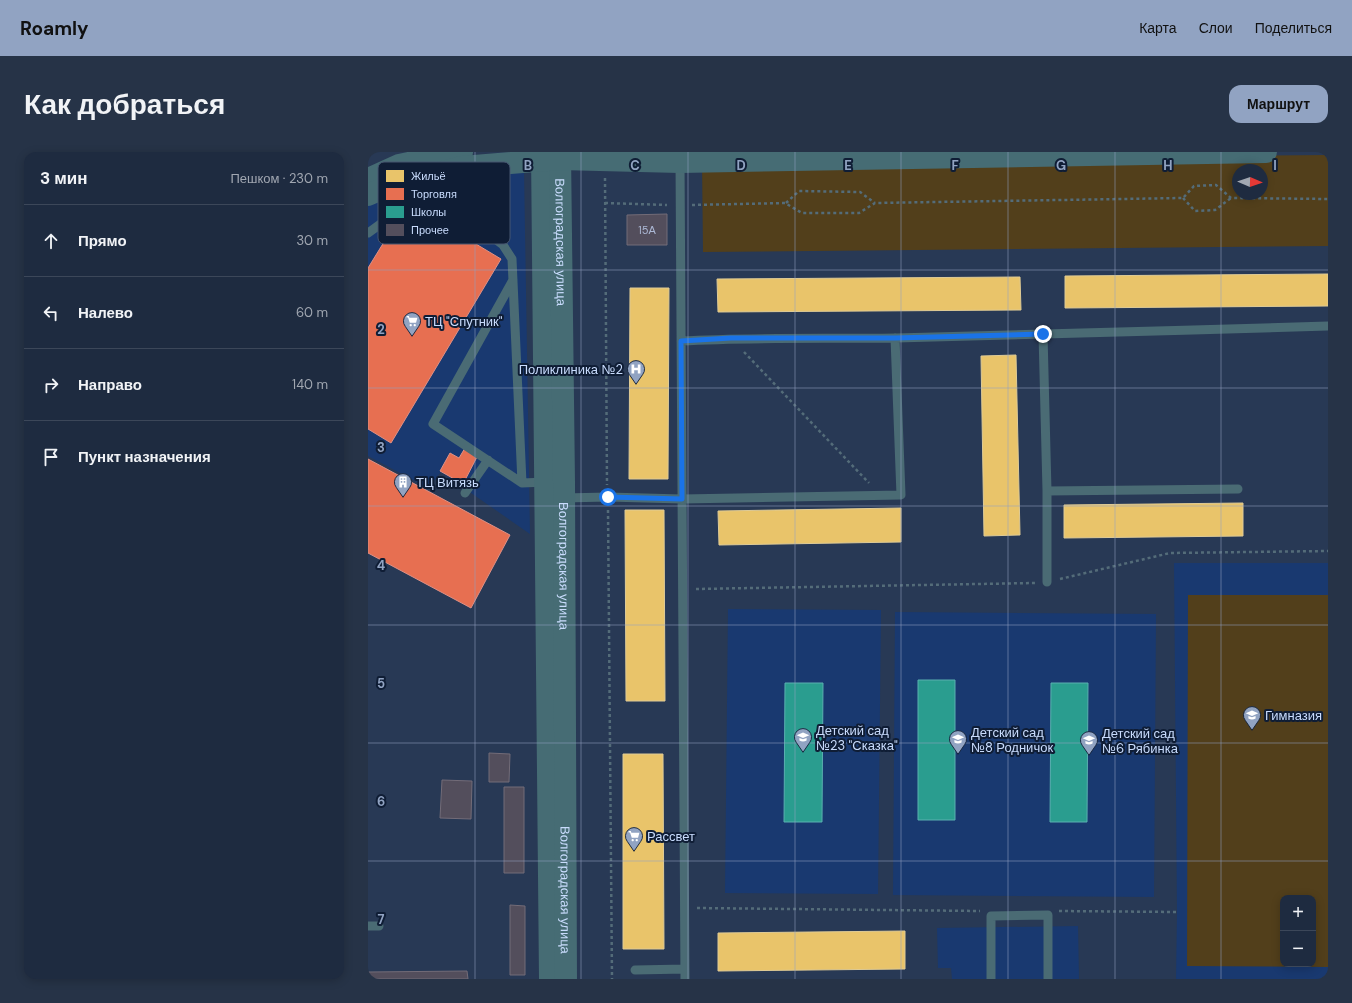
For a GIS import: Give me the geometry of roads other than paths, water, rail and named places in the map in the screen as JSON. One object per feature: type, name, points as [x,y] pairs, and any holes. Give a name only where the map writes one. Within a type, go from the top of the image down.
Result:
[{"type":"main road","points":[[414,162],[462,152]]},
{"type":"main road","points":[[502,162],[551,156],[605,160],[680,157],[1266,152]]},
{"type":"main road","name":"Волгоградская улица","points":[[551,156],[566,979]]},
{"type":"main road","points":[[368,179],[378,174]]},
{"type":"main road","points":[[368,195],[378,191]]},
{"type":"main road","points":[[550,979],[557,487]]},
{"type":"lane","points":[[680,157],[685,979]]},
{"type":"lane","points":[[368,233],[378,226]]},
{"type":"lane","points":[[502,244],[512,259],[514,280],[522,483]]},
{"type":"lane","points":[[514,280],[433,424],[522,483],[557,487],[608,497],[682,499],[902,495],[895,338]]},
{"type":"lane","points":[[681,341],[731,338],[895,338],[1328,326]]},
{"type":"lane","points":[[1043,334],[1047,582]]},
{"type":"lane","points":[[465,493],[488,460]]},
{"type":"lane","points":[[1046,491],[1238,489]]},
{"type":"lane","points":[[991,979],[991,916],[1048,914],[1048,979]]},
{"type":"lane","points":[[368,926],[379,926]]},
{"type":"lane","points":[[635,970],[685,969]]},
{"type":"place","name":"ТЦ \"Спутник\"","points":[[412,336]]},
{"type":"place","name":"Поликлиника №2","points":[[636,384]]},
{"type":"place","name":"ТЦ Витязь","points":[[403,497]]},
{"type":"place","name":"Гимназия","points":[[1252,730]]},
{"type":"place","name":"Детский сад №23 \"Сказка\"","points":[[803,752]]},
{"type":"place","name":"Детский сад №8 Родничок","points":[[958,754]]},
{"type":"place","name":"Детский сад №6 Рябинка","points":[[1089,755]]},
{"type":"place","name":"Рассвет","points":[[634,851]]}]
